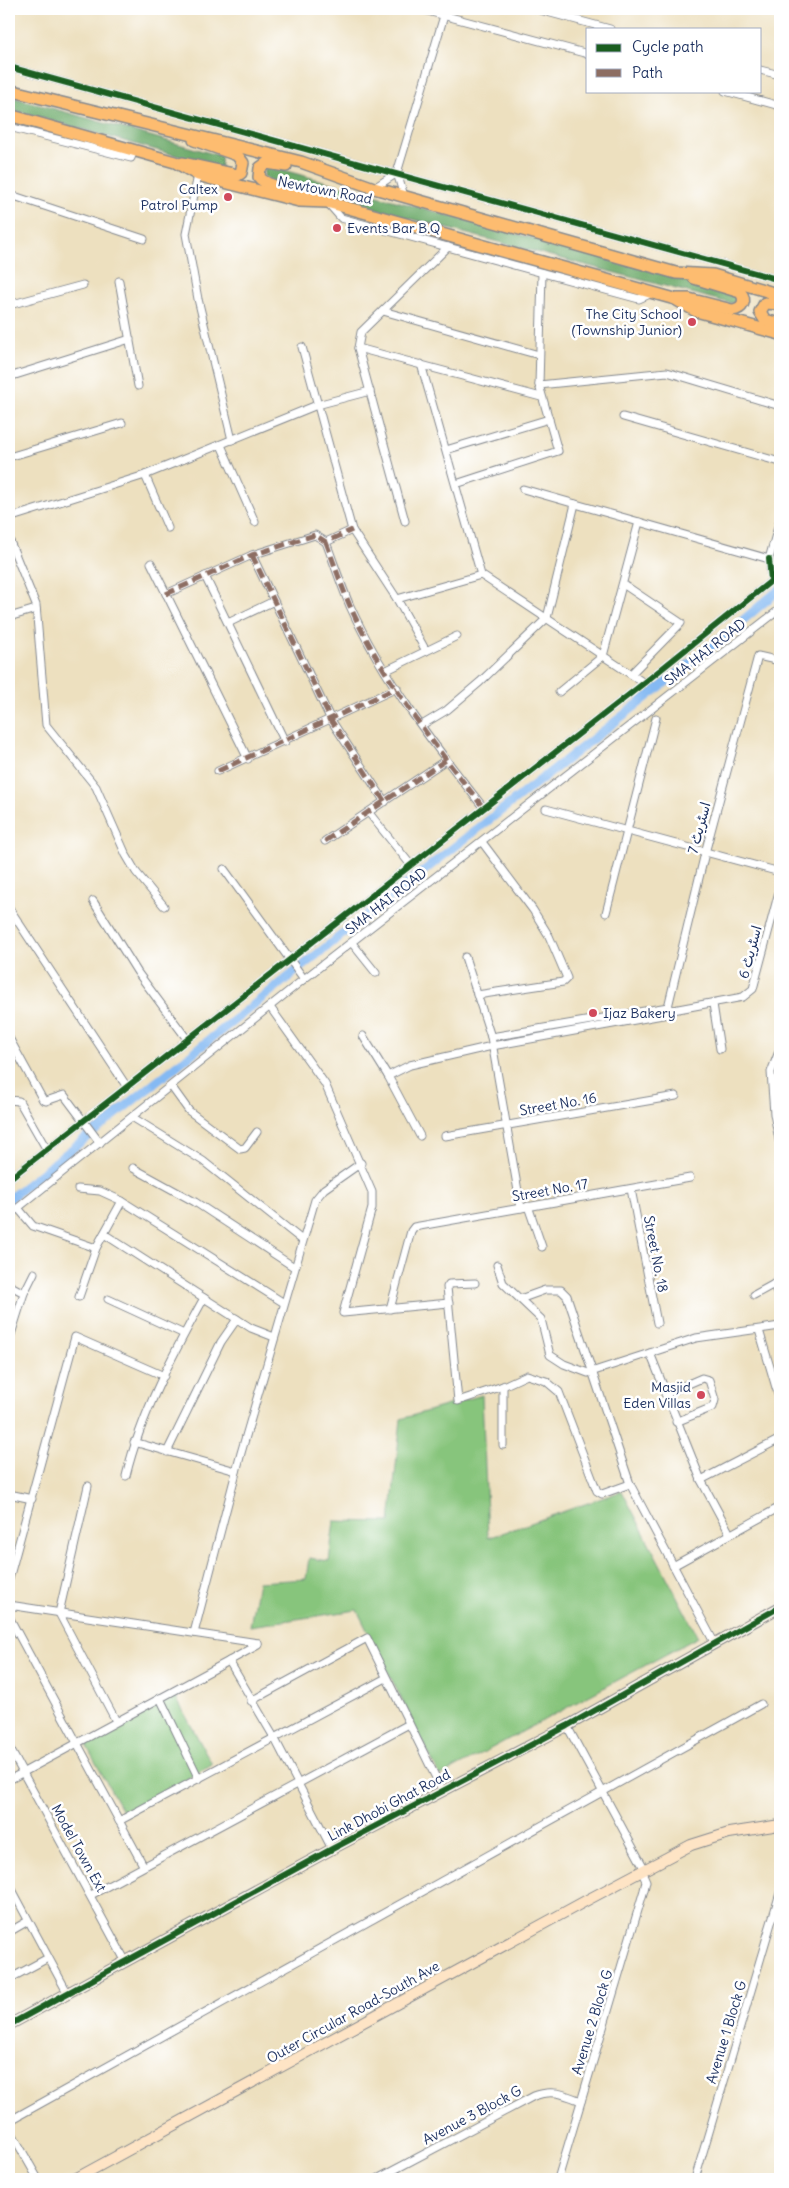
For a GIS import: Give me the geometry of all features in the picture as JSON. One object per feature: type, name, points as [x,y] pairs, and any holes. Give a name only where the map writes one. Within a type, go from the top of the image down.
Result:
[{"type":"main road","name":"Newtown Road","points":[[9,90],[236,145],[333,173],[374,188],[676,273],[713,275],[780,295]]},
{"type":"main road","name":"Newtown Road","points":[[9,115],[175,162],[198,175],[298,202],[327,202],[675,299],[696,311],[780,334]]},
{"type":"main road","points":[[175,162],[238,175],[243,168],[243,163],[237,155],[207,146],[181,133]]},
{"type":"main road","points":[[327,202],[308,194],[264,183],[258,174],[263,165],[273,163],[307,172],[333,173]]},
{"type":"main road","points":[[675,299],[689,299],[734,310],[742,306],[744,302],[740,292],[676,273]]},
{"type":"main road","points":[[780,304],[765,303],[760,312],[765,320],[780,324]]},
{"type":"street","points":[[420,9],[445,12],[586,53]]},
{"type":"street","points":[[536,9],[606,28]]},
{"type":"street","points":[[404,196],[397,173],[445,12]]},
{"type":"street","points":[[9,67],[780,280]]},
{"type":"street","points":[[762,70],[780,75]]},
{"type":"street","points":[[729,92],[780,106]]},
{"type":"street","points":[[9,127],[131,158],[134,150]]},
{"type":"street","points":[[374,188],[397,173]]},
{"type":"street","points":[[198,175],[186,234],[198,299],[232,440]]},
{"type":"street","points":[[9,197],[17,197],[144,240]]},
{"type":"street","points":[[327,202],[341,218],[639,299],[653,293]]},
{"type":"street","points":[[405,521],[358,348],[361,332],[448,247]]},
{"type":"street","points":[[456,484],[558,451],[539,385],[542,273]]},
{"type":"street","points":[[119,281],[138,386]]},
{"type":"street","points":[[9,305],[83,285]]},
{"type":"street","points":[[383,311],[539,355]]},
{"type":"street","points":[[9,377],[130,339]]},
{"type":"street","points":[[302,347],[352,530],[397,599],[426,651]]},
{"type":"street","points":[[358,348],[541,397]]},
{"type":"street","points":[[421,364],[481,575],[644,683]]},
{"type":"street","points":[[539,385],[667,372],[780,406]]},
{"type":"street","points":[[9,518],[145,475],[317,405],[370,391]]},
{"type":"street","points":[[623,417],[780,462]]},
{"type":"street","points":[[446,450],[548,419]]},
{"type":"street","points":[[9,457],[122,423]]},
{"type":"street","points":[[221,445],[255,522]]},
{"type":"street","points":[[145,475],[168,528]]},
{"type":"street","points":[[523,489],[770,559]]},
{"type":"street","points":[[422,725],[447,710],[480,682],[547,618],[575,504]]},
{"type":"street","points":[[771,581],[770,559],[780,520]]},
{"type":"street","points":[[559,692],[603,656],[639,522]]},
{"type":"street","points":[[326,542],[352,530]]},
{"type":"street","points":[[166,594],[252,555],[316,536],[326,542],[350,606],[386,671],[446,760],[483,807]]},
{"type":"street","points":[[9,539],[12,552],[34,595],[46,725],[96,787],[126,855],[136,872],[164,906]]},
{"type":"street","points":[[252,555],[332,720],[385,802]]},
{"type":"street","points":[[151,562],[248,759]]},
{"type":"street","points":[[9,1180],[82,1120],[291,962],[410,864],[644,683],[780,574]]},
{"type":"street","points":[[397,599],[481,575]]},
{"type":"street","points":[[205,576],[285,742]]},
{"type":"street","points":[[623,584],[681,623],[631,674]]},
{"type":"street","points":[[228,623],[274,601]]},
{"type":"street","points":[[9,617],[36,609]]},
{"type":"street","name":"SMA HAI ROAD","points":[[9,1215],[98,1140],[132,1117],[270,1007],[303,977],[352,943],[780,609]]},
{"type":"street","points":[[386,671],[457,636]]},
{"type":"street","name":"اسٹریٹ 7","points":[[671,1009],[705,853],[758,656],[780,661]]},
{"type":"street","points":[[218,771],[285,742],[397,688]]},
{"type":"street","points":[[606,913],[656,718]]},
{"type":"street","points":[[325,841],[446,760]]},
{"type":"street","points":[[546,809],[780,872]]},
{"type":"street","points":[[369,813],[410,864]]},
{"type":"street","points":[[477,995],[563,982],[567,978],[549,936],[533,910],[482,842]]},
{"type":"street","points":[[224,869],[303,977]]},
{"type":"street","name":"اسٹریٹ 6","points":[[713,1004],[749,994],[753,989],[780,888]]},
{"type":"street","points":[[92,901],[138,972],[187,1039]]},
{"type":"street","points":[[9,908],[126,1087]]},
{"type":"street","points":[[352,943],[376,973]]},
{"type":"street","points":[[465,957],[490,1037],[506,1126],[525,1207],[542,1247]]},
{"type":"street","points":[[490,1037],[713,1004],[720,1050]]},
{"type":"street","points":[[270,1007],[325,1084],[361,1162],[373,1200],[344,1313],[449,1304]]},
{"type":"street","points":[[388,1076],[410,1065],[492,1046],[668,1014],[671,1009]]},
{"type":"street","points":[[363,1036],[388,1076],[420,1136]]},
{"type":"street","points":[[9,1038],[42,1100],[46,1101],[64,1095],[98,1140]]},
{"type":"street","points":[[780,1049],[771,1072],[774,1114],[780,1145],[780,1199]]},
{"type":"street","points":[[771,1072],[780,1074]]},
{"type":"street","points":[[171,1086],[190,1111],[240,1149],[245,1148],[257,1132]]},
{"type":"street","name":"Street No. 16","points":[[445,1136],[676,1096]]},
{"type":"street","points":[[9,1100],[19,1101],[47,1150]]},
{"type":"street","points":[[132,1117],[203,1162],[302,1240]]},
{"type":"street","points":[[194,1633],[236,1471],[315,1200],[324,1189],[361,1162]]},
{"type":"street","points":[[134,1168],[195,1202],[294,1267]]},
{"type":"street","name":"Street No. 17","points":[[390,1310],[411,1231],[414,1228],[690,1178]]},
{"type":"street","points":[[78,1189],[100,1191],[122,1200],[284,1303]]},
{"type":"street","name":"Street No. 18","points":[[631,1189],[657,1323]]},
{"type":"street","points":[[79,1297],[96,1248],[122,1200]]},
{"type":"street","points":[[18,1208],[33,1226],[96,1248]]},
{"type":"street","points":[[104,1234],[251,1328],[274,1337]]},
{"type":"street","points":[[496,1265],[504,1283],[541,1319],[550,1355],[564,1364],[588,1373],[696,1338],[780,1326]]},
{"type":"street","points":[[9,1341],[24,1293],[34,1273]]},
{"type":"street","points":[[754,1295],[774,1284],[780,1277]]},
{"type":"street","points":[[475,1283],[447,1285],[458,1401],[530,1375],[546,1381],[561,1397],[597,1491],[602,1494],[630,1484]]},
{"type":"street","points":[[774,1284],[780,1301]]},
{"type":"street","points":[[9,1285],[24,1293]]},
{"type":"street","points":[[520,1299],[545,1290],[561,1290],[567,1296],[630,1484],[715,1644]]},
{"type":"street","points":[[126,1476],[134,1442],[184,1334],[204,1298]]},
{"type":"street","points":[[108,1299],[184,1334]]},
{"type":"street","points":[[167,1452],[221,1342],[237,1319]]},
{"type":"street","points":[[759,1330],[780,1401]]},
{"type":"street","points":[[9,1580],[75,1337],[164,1376]]},
{"type":"street","points":[[650,1353],[676,1422],[701,1480],[730,1534]]},
{"type":"street","points":[[666,1394],[702,1378],[709,1380],[715,1400],[713,1406],[676,1422]]},
{"type":"street","points":[[503,1386],[503,1445]]},
{"type":"street","points":[[701,1480],[780,1439]]},
{"type":"street","points":[[134,1442],[236,1471]]},
{"type":"street","points":[[88,1486],[59,1613],[116,1721]]},
{"type":"street","points":[[9,1494],[32,1499]]},
{"type":"street","points":[[673,1566],[780,1507]]},
{"type":"street","points":[[9,1605],[258,1643],[229,1661],[9,1780]]},
{"type":"street","name":"Link Dhobi Ghat Road","points":[[9,2025],[442,1790],[567,1726],[780,1607]]},
{"type":"street","points":[[9,1617],[143,1866]]},
{"type":"street","points":[[251,1701],[367,1638],[442,1790]]},
{"type":"street","points":[[229,1661],[275,1739],[332,1849]]},
{"type":"street","points":[[119,1822],[386,1678]]},
{"type":"street","points":[[160,1698],[199,1779]]},
{"type":"street","points":[[9,2121],[761,1704]]},
{"type":"street","points":[[91,1895],[409,1724]]},
{"type":"street","points":[[567,1726],[643,1871]]},
{"type":"street","name":"Model Town Ext","points":[[9,1747],[126,1962]]},
{"type":"street","name":"Outer Circular Road-South Ave","points":[[75,2179],[691,1845],[712,1838],[780,1825]]},
{"type":"street","name":"Avenue 2 Block G","points":[[558,2179],[644,1890],[646,1881],[643,1871]]},
{"type":"street","points":[[9,1884],[68,1994]]},
{"type":"street","name":"Avenue 1 Block G","points":[[695,2179],[780,1893]]},
{"type":"street","points":[[9,1932],[28,1922]]},
{"type":"street","points":[[9,1979],[48,1958]]},
{"type":"street","name":"Avenue 3 Block G","points":[[377,2179],[546,2091],[557,2092],[581,2101]]},
{"type":"street","points":[[9,2128],[38,2179]]},
{"type":"green space","points":[[9,96],[221,156],[221,168],[9,109]]},
{"type":"green space","points":[[272,167],[733,293],[737,300],[729,303],[271,182],[264,177],[264,170]]},
{"type":"green space","points":[[482,1395],[488,1538],[622,1491],[698,1637],[440,1776],[357,1610],[250,1626],[258,1582],[306,1579],[309,1558],[329,1561],[334,1521],[390,1522],[401,1419]]},
{"type":"green space","points":[[175,1696],[212,1764],[125,1816],[86,1745]]},
{"type":"waterway","points":[[9,1199],[349,929],[711,647],[780,589]]},
{"type":"marked path","points":[[166,594],[252,555],[315,535],[326,542],[352,530]]},
{"type":"marked path","points":[[326,542],[350,606],[378,659],[410,711],[483,807]]},
{"type":"marked path","points":[[252,555],[331,720],[385,802]]},
{"type":"marked path","points":[[218,771],[397,688]]},
{"type":"marked path","points":[[325,841],[446,760]]},
{"type":"cycle path","points":[[9,67],[780,280]]},
{"type":"cycle path","points":[[9,1179],[644,683],[771,581],[769,559]]},
{"type":"cycle path","points":[[9,2025],[332,1849],[567,1726],[780,1607]]},
{"type":"place","name":"Caltex Patrol Pump","points":[[228,197]]},
{"type":"place","name":"Events Bar B.Q","points":[[337,228]]},
{"type":"place","name":"The City School (Township Junior)","points":[[692,322]]},
{"type":"place","name":"Ijaz Bakery","points":[[593,1013]]},
{"type":"place","name":"Masjid Eden Villas","points":[[701,1395]]}]
